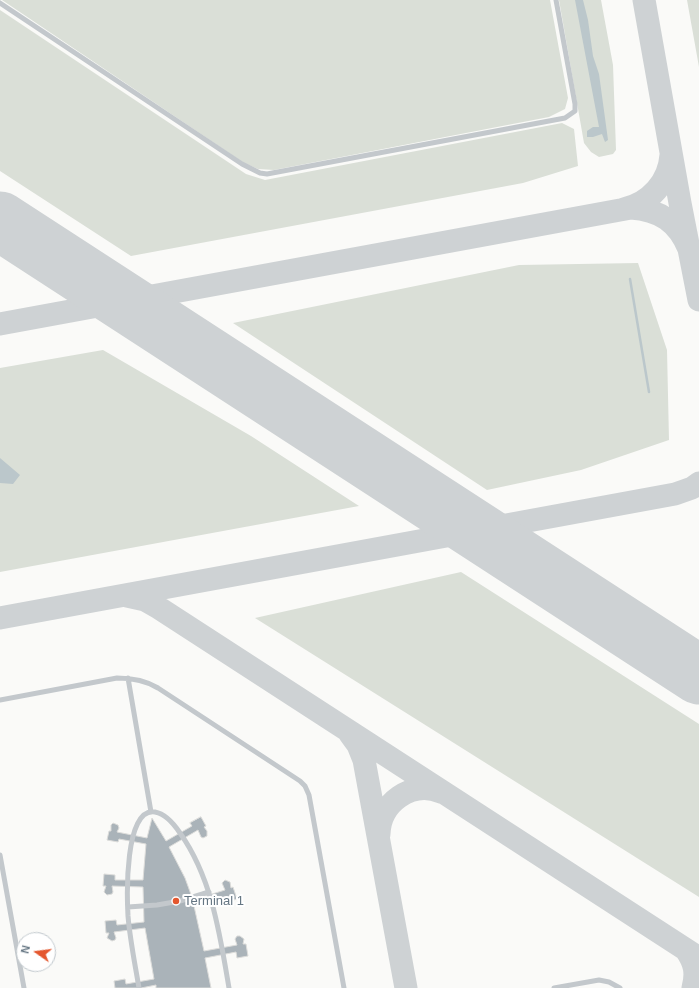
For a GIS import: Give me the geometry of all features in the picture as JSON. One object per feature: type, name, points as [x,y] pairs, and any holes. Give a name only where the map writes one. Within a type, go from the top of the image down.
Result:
[{"type":"lane","points":[[0,3],[242,164],[260,174],[267,174],[566,118],[574,111],[576,104],[556,0]]},
{"type":"lane","points":[[128,678],[151,812]]},
{"type":"lane","points":[[0,700],[105,680],[128,678],[142,680],[158,688],[305,786],[309,795],[344,988]]},
{"type":"lane","points":[[139,988],[132,948],[128,907],[128,867],[134,830],[142,818],[151,812],[156,812],[174,824],[182,836],[194,856],[209,892],[219,931],[229,988]]},
{"type":"lane","points":[[0,856],[24,988]]},
{"type":"lane","points":[[0,889],[6,888]]},
{"type":"lane","points":[[128,907],[157,905],[180,901],[209,892]]},
{"type":"lane","points":[[554,988],[599,980],[609,982],[620,988]]},
{"type":"shaded area","points":[[2,0],[550,0],[568,98],[565,109],[549,117],[274,170],[258,169],[244,163]]},
{"type":"shaded area","points":[[559,0],[601,0],[613,65],[616,150],[613,154],[599,157],[591,152],[584,143]]},
{"type":"shaded area","points":[[575,0],[583,0],[588,20],[593,56],[599,74],[608,140],[605,142],[602,134],[587,137],[587,131],[593,127],[599,127]]},
{"type":"shaded area","points":[[687,0],[699,0],[699,67]]},
{"type":"shaded area","points":[[0,10],[246,174],[265,180],[562,123],[574,129],[578,166],[523,183],[131,256],[0,171]]},
{"type":"shaded area","points":[[638,263],[667,350],[669,440],[581,470],[487,490],[233,323],[519,265]]},
{"type":"shaded area","points":[[103,350],[251,436],[359,506],[0,572],[0,368]]},
{"type":"shaded area","points":[[0,458],[20,475],[13,484],[0,483]]},
{"type":"shaded area","points":[[461,572],[699,724],[699,897],[255,618]]},
{"type":"building","name":"Terminal 1","points":[[201,817],[206,826],[204,827],[207,831],[207,836],[203,838],[201,837],[198,830],[169,847],[185,878],[193,900],[225,890],[222,883],[225,880],[230,882],[231,888],[233,887],[237,899],[226,903],[224,897],[194,906],[204,951],[237,945],[235,939],[237,936],[240,936],[244,939],[243,944],[246,944],[248,956],[237,958],[236,952],[205,958],[211,988],[156,988],[156,985],[141,988],[115,988],[114,981],[125,979],[126,984],[154,979],[145,928],[114,932],[116,938],[112,941],[107,938],[109,933],[106,933],[105,921],[116,920],[117,925],[144,922],[143,887],[112,886],[112,894],[107,895],[104,892],[106,886],[103,886],[104,874],[115,875],[115,880],[143,880],[146,844],[119,839],[118,842],[107,840],[109,831],[111,831],[111,825],[113,823],[118,825],[119,828],[117,832],[147,838],[152,818],[166,841],[192,826],[190,823]]},
{"type":"waterway","points":[[630,279],[649,392]]},
{"type":"taxiway","points":[[644,0],[699,300]]},
{"type":"taxiway","points":[[624,209],[642,202],[656,190],[666,174],[671,155]]},
{"type":"taxiway","points":[[0,324],[631,208],[651,211],[667,219],[679,231],[689,249]]},
{"type":"taxiway","points":[[0,618],[675,494],[692,488],[699,483]]},
{"type":"taxiway","points":[[127,596],[145,600],[159,608],[699,958]]},
{"type":"taxiway","points":[[350,734],[358,745],[364,760],[406,988]]},
{"type":"taxiway","points":[[379,834],[385,813],[391,804],[399,797],[408,792],[419,789],[430,789],[441,792]]},
{"type":"taxiway","points":[[686,950],[691,959],[695,973],[693,988]]},
{"type":"runway","points":[[0,221],[699,675]]},
{"type":"place","name":"Terminal 1","points":[[176,901]]}]
